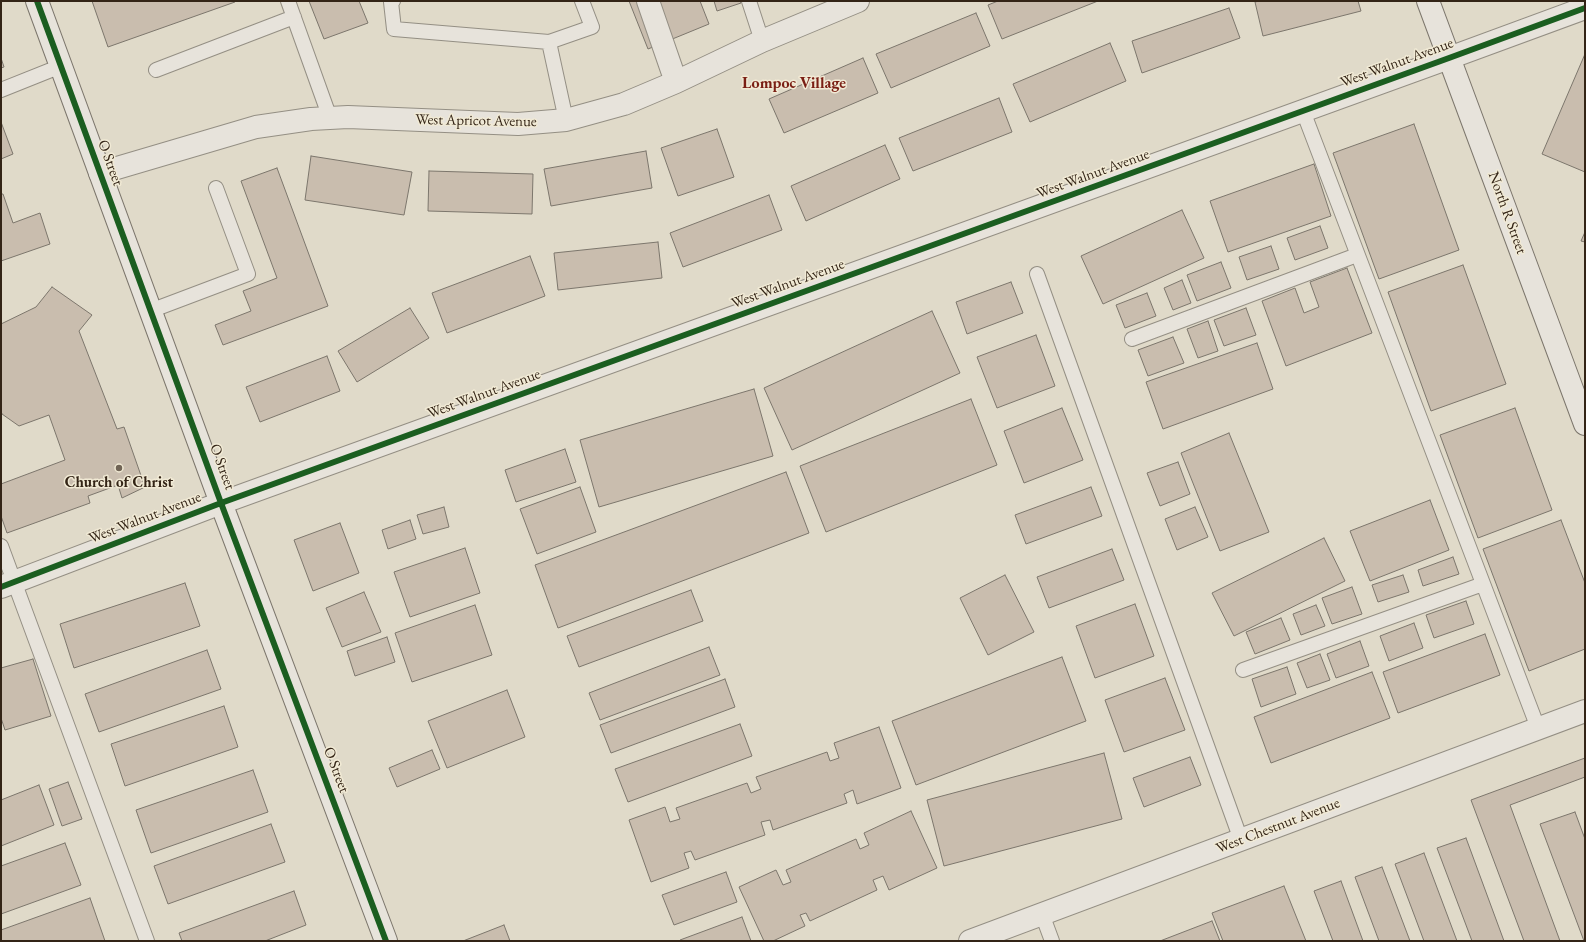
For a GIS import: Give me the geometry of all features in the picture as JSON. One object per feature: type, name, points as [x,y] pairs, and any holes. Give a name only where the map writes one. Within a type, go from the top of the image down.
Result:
[{"type":"street","name":"O Street","points":[[37,1],[221,503],[386,941]]},
{"type":"street","points":[[648,1],[676,82]]},
{"type":"street","name":"West Apricot Avenue","points":[[100,173],[256,127],[311,119],[348,117],[518,124],[566,120],[624,104],[676,82],[762,41],[858,1]]},
{"type":"street","name":"North R Street","points":[[1428,1],[1585,424]]},
{"type":"street","name":"West Walnut Avenue","points":[[8,584],[221,503],[1585,8]]},
{"type":"street","name":"West Chestnut Avenue","points":[[970,941],[1585,711]]},
{"type":"lane","points":[[288,1],[330,118]]},
{"type":"lane","points":[[393,1],[391,2],[394,29],[549,42],[592,27],[582,1]]},
{"type":"lane","points":[[749,1],[762,41]]},
{"type":"lane","points":[[156,70],[294,17]]},
{"type":"lane","points":[[549,42],[566,120]]},
{"type":"lane","points":[[1,90],[61,66]]},
{"type":"lane","points":[[1302,111],[1538,728]]},
{"type":"lane","points":[[150,311],[248,274],[216,188]]},
{"type":"lane","points":[[1132,339],[1357,255]]},
{"type":"lane","points":[[1037,274],[1241,840]]},
{"type":"lane","points":[[1,546],[8,584],[147,941]]},
{"type":"lane","points":[[1243,670],[1483,584]]},
{"type":"lane","points":[[1042,914],[1052,941]]},
{"type":"building","points":[[92,1],[235,1],[235,2],[108,47]]},
{"type":"building","points":[[309,1],[359,1],[368,23],[324,39]]},
{"type":"building","points":[[629,1],[700,1],[709,24],[648,49]]},
{"type":"building","points":[[714,1],[740,1],[741,3],[717,11]]},
{"type":"building","points":[[998,1],[1098,1],[1002,39],[988,5]]},
{"type":"building","points":[[1358,1],[1361,11],[1263,36],[1255,2]]},
{"type":"building","points":[[1229,8],[1240,38],[1142,73],[1132,41]]},
{"type":"building","points":[[976,13],[990,46],[891,88],[876,54]]},
{"type":"building","points":[[1110,43],[1126,81],[1030,122],[1013,84]]},
{"type":"building","points":[[1585,54],[1585,172],[1542,154]]},
{"type":"building","points":[[1,58],[4,67],[1,68]]},
{"type":"building","points":[[863,58],[878,93],[784,133],[769,99]]},
{"type":"building","points":[[999,98],[1012,132],[913,171],[899,138]]},
{"type":"building","points":[[1,122],[13,154],[1,159]]},
{"type":"building","points":[[1414,124],[1459,250],[1379,279],[1333,153]]},
{"type":"building","points":[[717,129],[734,177],[678,196],[661,148]]},
{"type":"building","points":[[885,145],[900,179],[806,221],[791,186]]},
{"type":"building","points":[[646,151],[652,188],[551,206],[544,169]]},
{"type":"building","points":[[311,156],[412,172],[404,215],[305,200]]},
{"type":"building","points":[[1314,164],[1331,216],[1228,252],[1210,201]]},
{"type":"building","points":[[277,168],[328,306],[223,345],[215,325],[251,311],[243,291],[277,278],[241,181]]},
{"type":"building","points":[[429,171],[533,174],[532,214],[428,211]]},
{"type":"building","points":[[1,194],[3,194],[13,223],[40,213],[50,244],[1,261]]},
{"type":"building","points":[[769,195],[782,230],[683,267],[670,233]]},
{"type":"building","points":[[1182,210],[1204,258],[1103,304],[1081,256]]},
{"type":"building","points":[[1320,226],[1328,248],[1295,260],[1287,238]]},
{"type":"building","points":[[1585,232],[1585,242],[1581,241]]},
{"type":"building","points":[[658,242],[662,278],[558,290],[554,253]]},
{"type":"building","points":[[1271,246],[1279,269],[1247,280],[1239,257]]},
{"type":"building","points":[[530,256],[545,296],[447,333],[432,293]]},
{"type":"building","points":[[1221,262],[1231,288],[1197,301],[1187,275]]},
{"type":"building","points":[[1463,265],[1506,384],[1431,411],[1388,292]]},
{"type":"building","points":[[1347,268],[1372,333],[1286,366],[1262,301],[1295,288],[1304,313],[1319,307],[1310,282]]},
{"type":"building","points":[[1182,280],[1191,303],[1173,310],[1164,288]]},
{"type":"building","points":[[1011,282],[1023,313],[967,334],[956,302]]},
{"type":"building","points":[[52,287],[92,315],[79,331],[117,429],[124,427],[145,487],[122,498],[118,485],[88,496],[90,503],[7,533],[1,516],[1,484],[65,460],[49,415],[19,426],[2,414],[1,411],[1,324],[36,307]]},
{"type":"building","points":[[1147,293],[1156,316],[1125,328],[1116,305]]},
{"type":"building","points":[[410,308],[429,338],[357,382],[338,351]]},
{"type":"building","points":[[1246,308],[1256,335],[1224,346],[1214,320]]},
{"type":"building","points":[[932,311],[960,373],[792,450],[764,388]]},
{"type":"building","points":[[1208,321],[1218,351],[1198,358],[1187,329]]},
{"type":"building","points":[[1036,335],[1055,386],[997,408],[977,357]]},
{"type":"building","points":[[1173,337],[1184,363],[1148,376],[1138,350]]},
{"type":"building","points":[[1257,343],[1273,389],[1163,429],[1146,382]]},
{"type":"building","points":[[327,356],[340,391],[260,422],[246,387]]},
{"type":"building","points":[[754,389],[773,456],[599,507],[580,440]]},
{"type":"building","points":[[971,399],[997,465],[826,532],[800,466]]},
{"type":"building","points":[[1062,408],[1083,460],[1024,483],[1004,431]]},
{"type":"building","points":[[1515,408],[1552,510],[1478,538],[1440,435]]},
{"type":"building","points":[[1229,433],[1269,532],[1220,551],[1181,453]]},
{"type":"building","points":[[565,449],[576,482],[516,502],[505,470]]},
{"type":"building","points":[[1178,462],[1190,494],[1160,506],[1147,473]]},
{"type":"building","points":[[786,472],[809,533],[558,628],[535,565]]},
{"type":"building","points":[[580,487],[596,532],[537,554],[520,509]]},
{"type":"building","points":[[1091,487],[1102,516],[1026,544],[1015,515]]},
{"type":"building","points":[[1430,500],[1449,550],[1370,581],[1350,531]]},
{"type":"building","points":[[444,507],[449,527],[423,534],[417,515]]},
{"type":"building","points":[[1195,507],[1208,537],[1177,550],[1165,519]]},
{"type":"building","points":[[410,520],[416,539],[388,549],[382,530]]},
{"type":"building","points":[[1561,520],[1585,583],[1585,649],[1529,671],[1483,549]]},
{"type":"building","points":[[340,523],[359,573],[313,591],[294,540]]},
{"type":"building","points":[[1324,538],[1345,581],[1234,636],[1212,593]]},
{"type":"building","points":[[465,548],[480,593],[410,617],[394,572]]},
{"type":"building","points":[[1112,549],[1124,580],[1049,608],[1037,577]]},
{"type":"building","points":[[1453,557],[1459,574],[1423,586],[1418,570]]},
{"type":"building","points":[[1005,575],[1034,632],[988,655],[960,598]]},
{"type":"building","points":[[1403,575],[1409,592],[1378,602],[1372,585]]},
{"type":"building","points":[[185,583],[200,626],[74,668],[60,624]]},
{"type":"building","points":[[1352,587],[1362,614],[1332,624],[1322,598]]},
{"type":"building","points":[[691,590],[703,621],[579,667],[567,636]]},
{"type":"building","points":[[364,592],[381,632],[342,647],[326,608]]},
{"type":"building","points":[[1466,601],[1474,624],[1434,638],[1426,615]]},
{"type":"building","points":[[1135,604],[1154,656],[1095,678],[1076,626]]},
{"type":"building","points":[[475,605],[492,655],[412,682],[395,633]]},
{"type":"building","points":[[1316,605],[1325,626],[1301,635],[1293,614]]},
{"type":"building","points":[[1281,618],[1290,640],[1255,654],[1246,632]]},
{"type":"building","points":[[1414,623],[1423,648],[1389,661],[1380,636]]},
{"type":"building","points":[[1485,634],[1500,675],[1398,713],[1383,672]]},
{"type":"building","points":[[387,637],[395,662],[355,676],[347,651]]},
{"type":"building","points":[[1360,641],[1369,666],[1336,678],[1327,654]]},
{"type":"building","points":[[709,647],[720,675],[600,720],[589,693]]},
{"type":"building","points":[[207,650],[221,689],[99,732],[85,694]]},
{"type":"building","points":[[1320,654],[1330,680],[1307,688],[1297,663]]},
{"type":"building","points":[[1062,657],[1086,721],[916,785],[892,721]]},
{"type":"building","points":[[33,659],[51,716],[5,730],[1,718],[1,668]]},
{"type":"building","points":[[1287,667],[1296,694],[1261,707],[1252,679]]},
{"type":"building","points":[[1372,672],[1390,718],[1271,763],[1254,717]]},
{"type":"building","points":[[1165,678],[1185,730],[1124,752],[1105,700]]},
{"type":"building","points":[[725,679],[735,707],[611,753],[600,725]]},
{"type":"building","points":[[507,690],[525,737],[447,768],[428,721]]},
{"type":"building","points":[[224,706],[238,747],[125,786],[111,744]]},
{"type":"building","points":[[740,724],[752,756],[628,802],[615,769]]},
{"type":"building","points":[[879,727],[901,788],[857,804],[853,790],[844,794],[847,803],[773,830],[770,820],[761,822],[765,835],[695,860],[691,851],[684,853],[689,868],[651,882],[629,820],[665,807],[670,822],[680,819],[676,808],[747,783],[751,793],[761,789],[756,777],[827,752],[830,761],[839,758],[834,743]]},
{"type":"building","points":[[432,750],[440,769],[397,787],[389,768]]},
{"type":"building","points":[[1104,753],[1122,819],[944,866],[927,800]]},
{"type":"building","points":[[1190,757],[1201,785],[1144,807],[1133,778]]},
{"type":"building","points":[[1585,758],[1585,777],[1510,805],[1560,941],[1524,941],[1471,800]]},
{"type":"building","points":[[253,770],[268,812],[151,853],[136,810]]},
{"type":"building","points":[[68,782],[82,819],[62,826],[49,789]]},
{"type":"building","points":[[39,785],[54,825],[1,846],[1,800]]},
{"type":"building","points":[[911,811],[937,868],[889,890],[883,876],[873,880],[877,890],[810,921],[806,913],[800,915],[805,926],[773,941],[764,941],[739,887],[776,870],[783,885],[791,882],[786,870],[856,839],[860,849],[869,845],[864,833]]},
{"type":"building","points":[[1575,812],[1585,839],[1585,941],[1540,824]]},
{"type":"building","points":[[271,824],[285,862],[168,904],[154,866]]},
{"type":"building","points":[[1466,838],[1504,941],[1472,941],[1437,848]]},
{"type":"building","points":[[65,843],[81,885],[1,914],[1,866]]},
{"type":"building","points":[[1424,853],[1457,941],[1424,941],[1395,864]]},
{"type":"building","points":[[1382,867],[1410,941],[1379,941],[1355,877]]},
{"type":"building","points":[[726,872],[737,902],[674,925],[662,895]]},
{"type":"building","points":[[1341,881],[1363,941],[1333,941],[1314,891]]},
{"type":"building","points":[[1284,886],[1306,941],[1223,941],[1212,913]]},
{"type":"building","points":[[294,891],[306,925],[265,941],[182,941],[179,933]]},
{"type":"building","points":[[90,898],[105,941],[1,941],[1,930]]},
{"type":"building","points":[[742,917],[751,941],[680,940]]},
{"type":"building","points":[[1212,921],[1220,941],[1160,941]]},
{"type":"building","points":[[504,925],[510,941],[463,941]]},
{"type":"cycle path","points":[[37,1],[221,503],[386,941]]},
{"type":"cycle path","points":[[1,587],[221,503],[1585,8]]},
{"type":"place","name":"Church of Christ","points":[[119,468]]},
{"type":"district","name":"Lompoc Village","points":[[794,84]]}]
